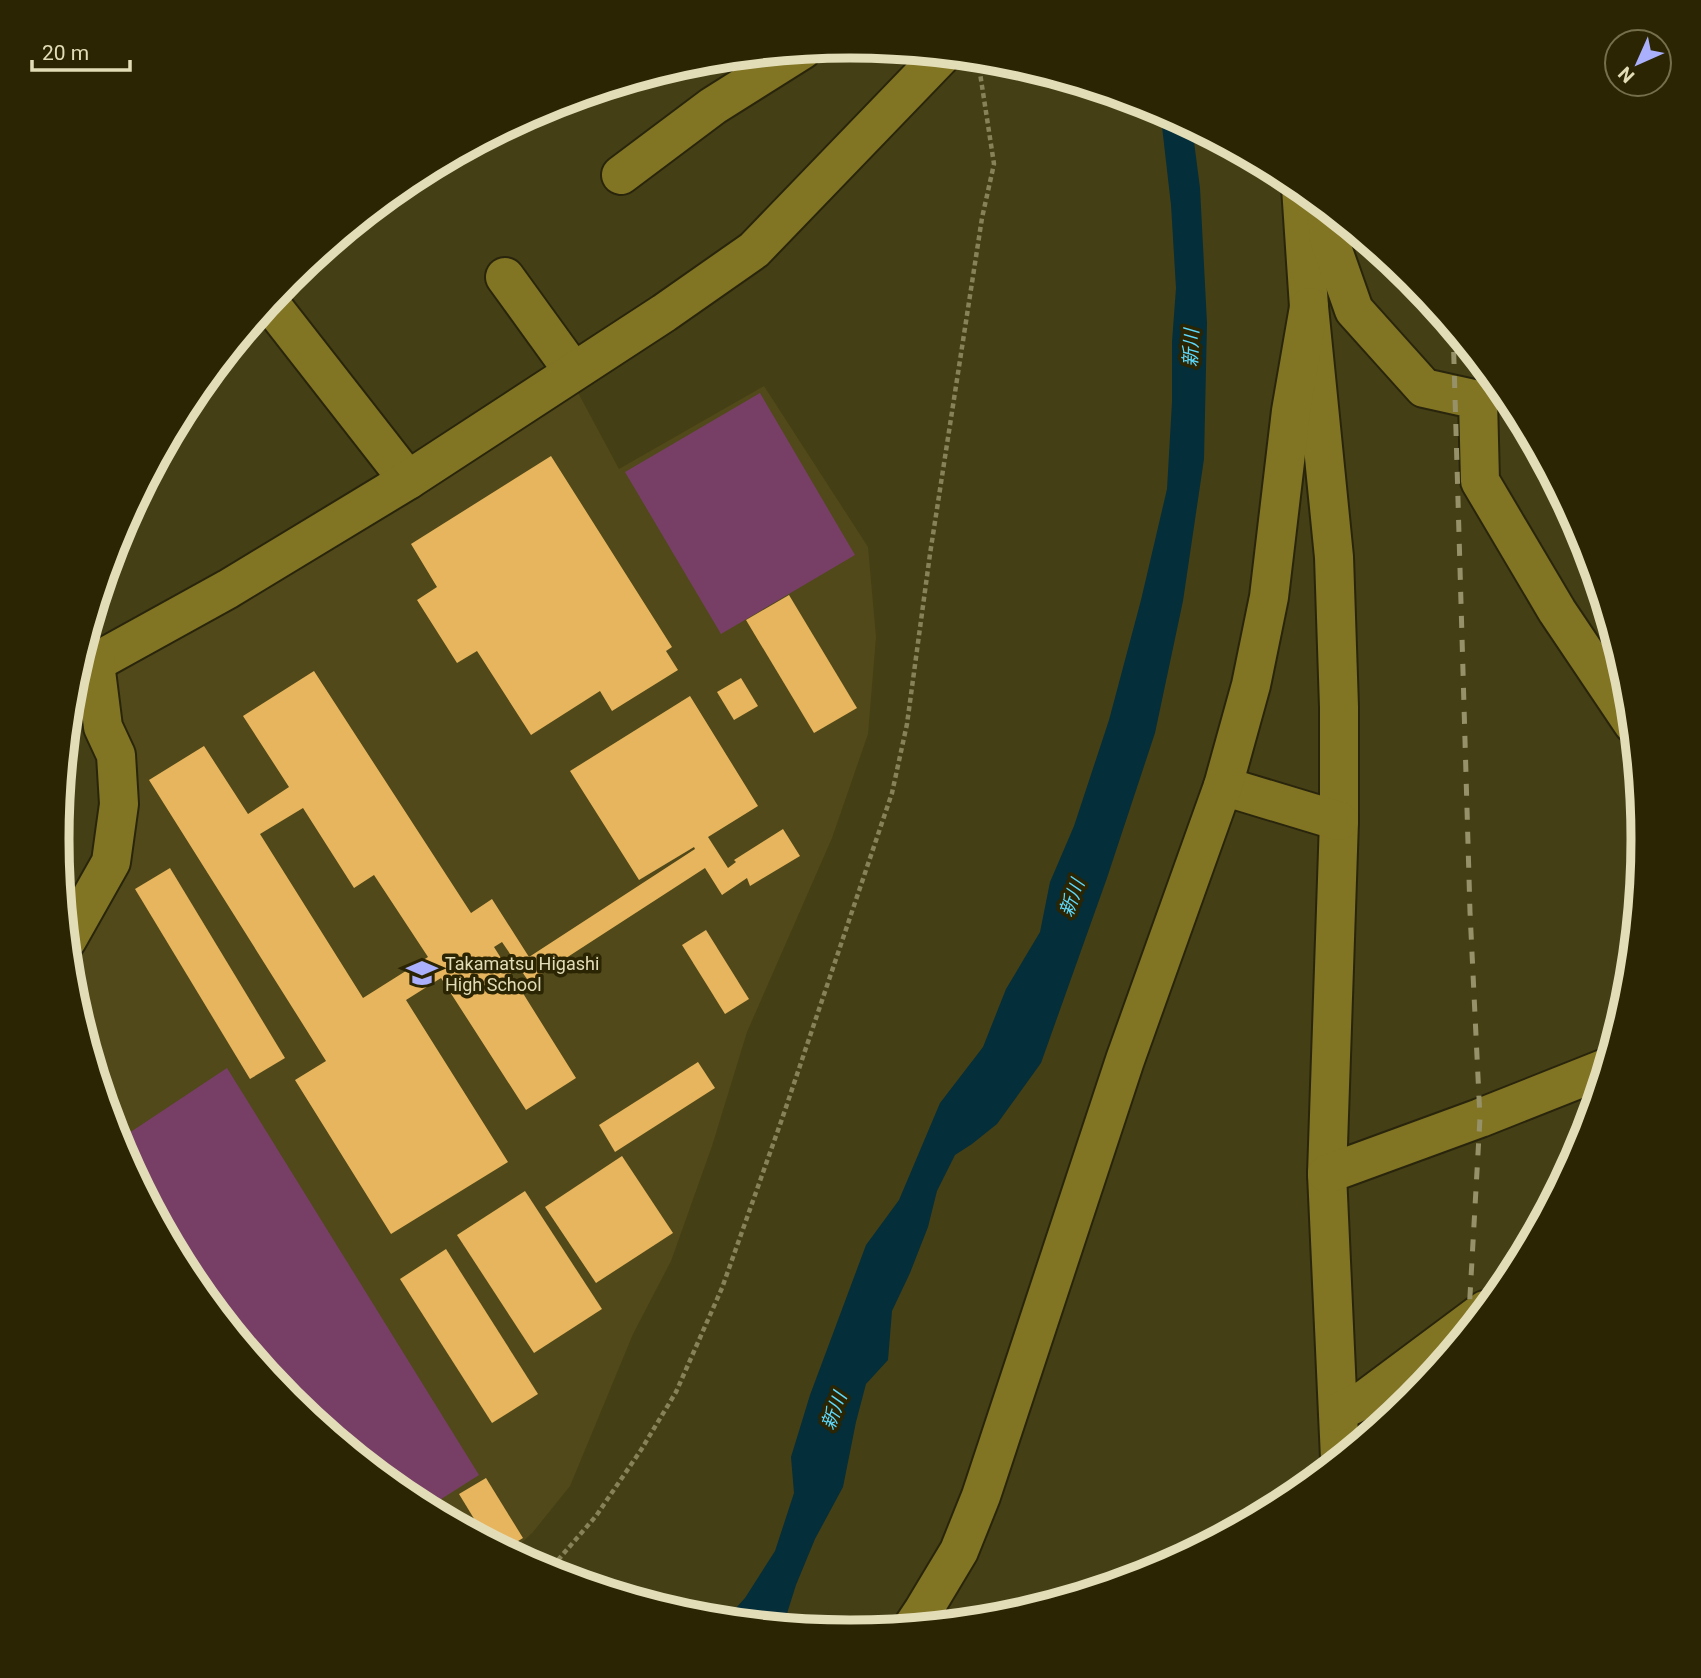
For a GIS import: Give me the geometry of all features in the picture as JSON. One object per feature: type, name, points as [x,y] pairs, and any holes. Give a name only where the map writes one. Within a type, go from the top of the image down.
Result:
[{"type":"street","points":[[621,175],[713,106],[786,60]]},
{"type":"street","points":[[89,666],[228,589],[408,480],[664,313],[754,250],[934,62]]},
{"type":"street","points":[[1302,201],[1309,307],[1334,557],[1339,707],[1339,821],[1327,1174],[1340,1448]]},
{"type":"street","points":[[1327,220],[1329,239],[1354,310],[1424,388],[1479,400],[1480,481],[1557,611],[1620,704]]},
{"type":"street","points":[[505,277],[573,371]]},
{"type":"street","points":[[917,1617],[959,1551],[981,1496],[1125,1060],[1223,786],[1251,685],[1269,597],[1291,411],[1309,307]]},
{"type":"street","points":[[276,311],[408,480]]},
{"type":"street","points":[[75,927],[111,862],[119,804],[116,755],[103,727],[87,675]]},
{"type":"street","points":[[1223,786],[1339,821]]},
{"type":"street","points":[[1327,1174],[1595,1072]]},
{"type":"street","points":[[1338,1412],[1367,1398],[1457,1331]]},
{"type":"path","points":[[555,1562],[596,1516],[676,1392],[722,1288],[778,1132],[892,793],[907,724],[975,258],[994,164],[980,69]]},
{"type":"shaded area","name":"Takamatsu Higashi High School","points":[[764,386],[868,547],[876,637],[868,734],[832,838],[747,1032],[712,1146],[671,1261],[633,1334],[570,1486],[518,1546],[460,1516],[375,1459],[298,1391],[231,1315],[174,1230],[129,1138],[96,1041],[76,939],[117,863],[112,678],[576,389],[619,469]]},
{"type":"shaded area","points":[[760,393],[855,555],[721,634],[625,472]]},
{"type":"shaded area","points":[[227,1068],[479,1475],[437,1502],[375,1459],[298,1391],[263,1354],[201,1273],[150,1185],[128,1134]]},
{"type":"water","name":"新川","points":[[1162,123],[1193,137],[1200,188],[1207,323],[1204,459],[1183,601],[1155,733],[1041,1063],[997,1124],[955,1155],[937,1191],[928,1227],[892,1311],[888,1360],[866,1384],[843,1487],[815,1539],[786,1618],[733,1611],[745,1598],[775,1551],[794,1493],[791,1457],[810,1395],[866,1245],[899,1200],[940,1103],[983,1047],[1006,989],[1040,932],[1050,882],[1074,826],[1109,720],[1167,489],[1176,288],[1171,205]]},
{"type":"building","points":[[551,456],[672,647],[666,651],[678,670],[612,711],[600,691],[531,735],[477,651],[457,663],[417,600],[437,587],[411,544]]},
{"type":"building","points":[[789,595],[857,708],[814,733],[746,620]]},
{"type":"building","points":[[314,671],[471,913],[492,899],[529,957],[695,849],[694,847],[639,880],[570,771],[690,696],[758,806],[708,837],[728,868],[736,862],[734,860],[783,829],[800,856],[750,886],[747,878],[722,895],[705,868],[529,982],[502,942],[494,947],[576,1078],[526,1110],[441,978],[406,1000],[508,1162],[391,1234],[295,1080],[326,1061],[149,780],[204,746],[248,814],[289,787],[243,716]],"holes":[[[303,808],[354,888],[374,875],[428,957],[363,998],[260,834]]]},
{"type":"building","points":[[741,678],[758,706],[734,720],[717,692]]},
{"type":"building","points":[[170,868],[285,1058],[250,1079],[135,889]]},
{"type":"building","points":[[706,930],[749,999],[725,1014],[682,945]]},
{"type":"building","points":[[698,1062],[715,1088],[615,1152],[599,1125]]},
{"type":"building","points":[[622,1156],[673,1233],[596,1283],[545,1207]]},
{"type":"building","points":[[525,1191],[602,1309],[534,1353],[457,1235]]},
{"type":"building","points":[[446,1249],[538,1394],[492,1423],[400,1279]]},
{"type":"building","points":[[486,1478],[523,1538],[514,1544],[478,1526],[459,1494]]},
{"type":"railway","points":[[1453,343],[1470,912],[1480,1118],[1469,1316]]},
{"type":"place","name":"Takamatsu Higashi High School","points":[[422,973]]}]
